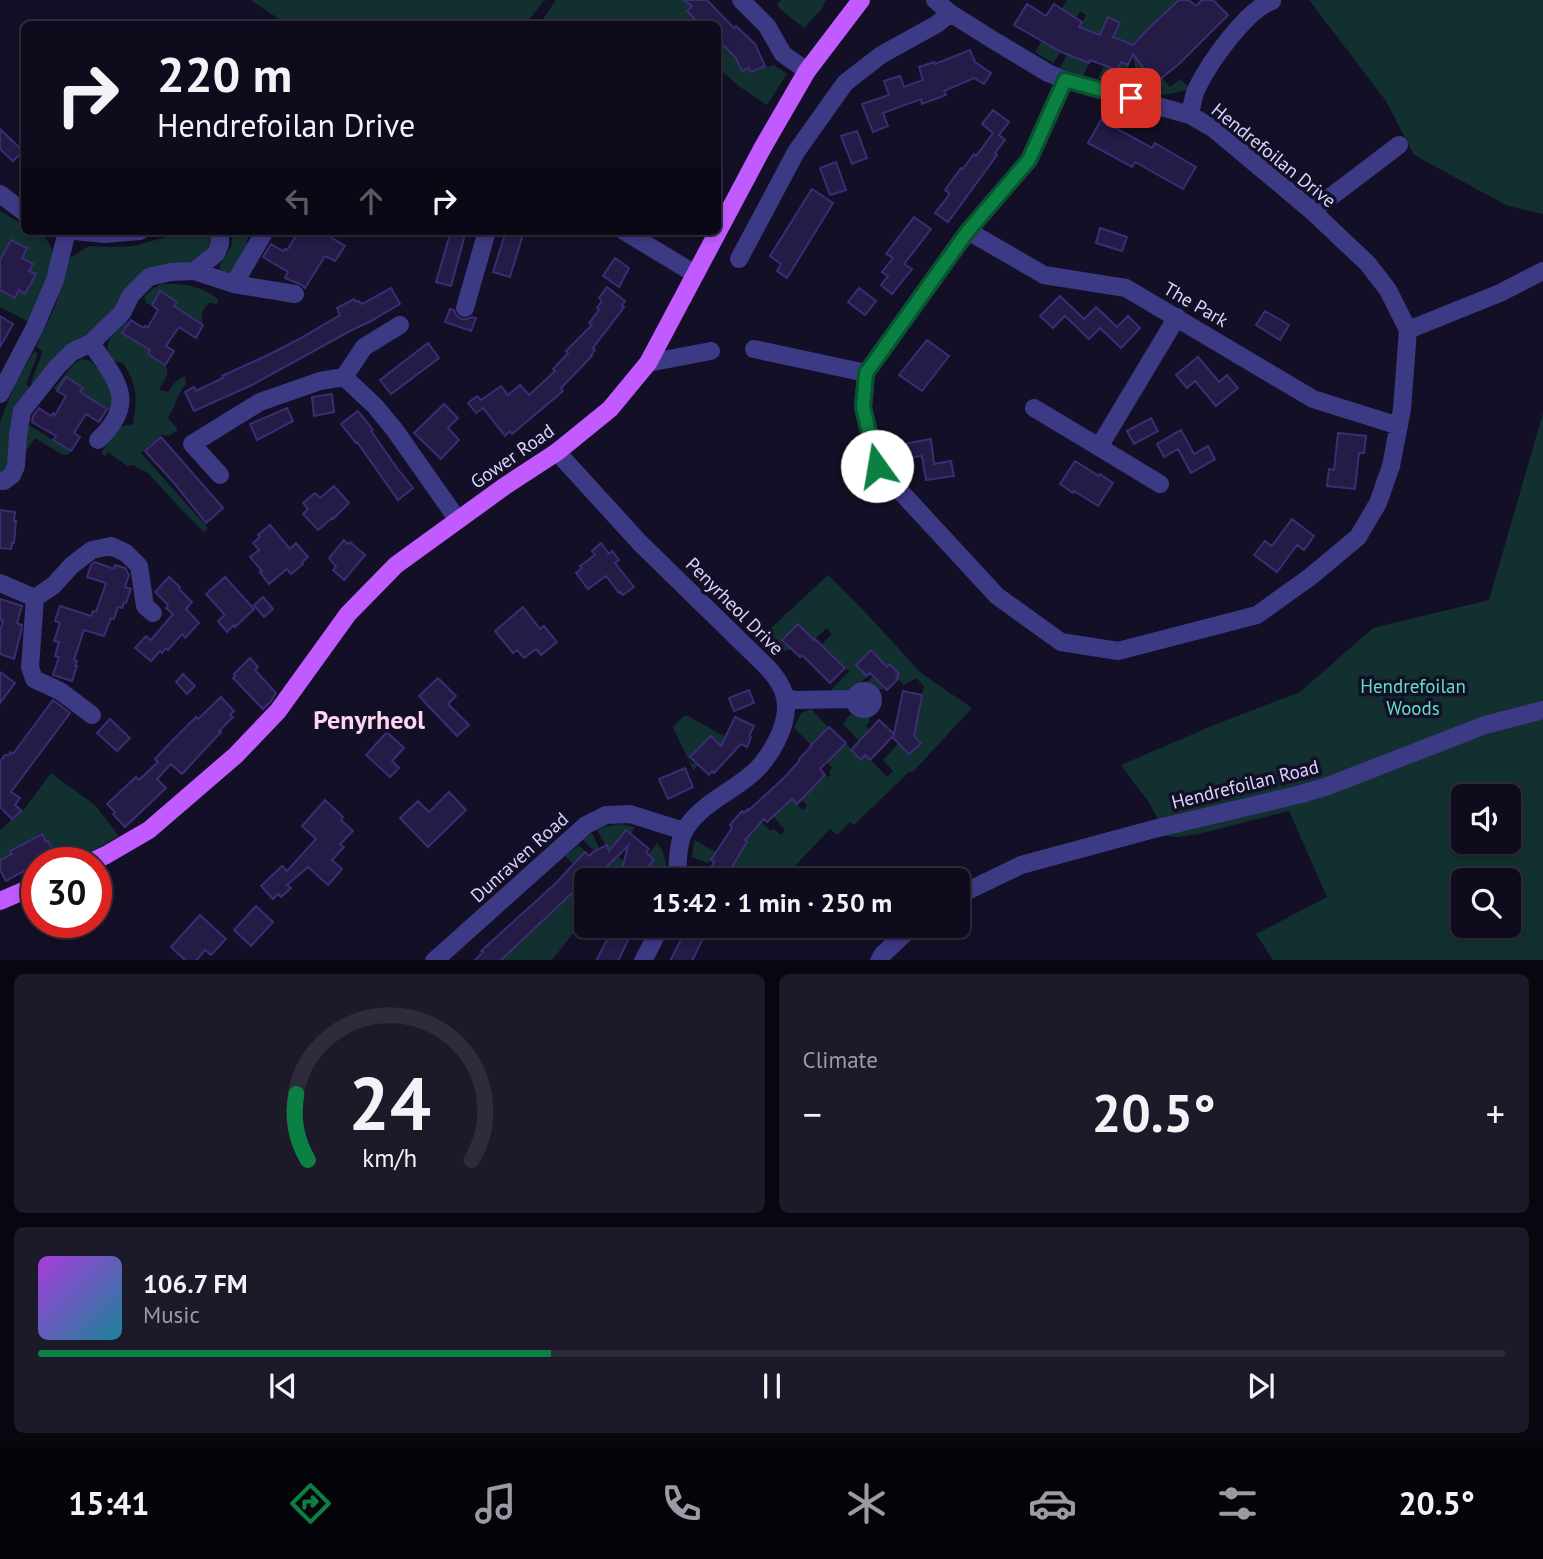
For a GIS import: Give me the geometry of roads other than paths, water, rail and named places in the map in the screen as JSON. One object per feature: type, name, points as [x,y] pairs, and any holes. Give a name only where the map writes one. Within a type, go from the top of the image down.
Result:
[{"type":"main road","name":"Gower Road","points":[[721,225],[807,71],[861,0]]},
{"type":"main road","name":"Gower Road","points":[[112,852],[149,830],[236,755],[278,711],[348,614],[396,565],[557,452],[610,409],[648,363],[716,235]]},
{"type":"main road","points":[[0,901],[21,892]]},
{"type":"street","points":[[741,0],[767,26],[783,54],[807,71]]},
{"type":"street","name":"Hendrefoilan Drive","points":[[935,0],[950,13],[1038,67],[1065,80],[1190,115],[1214,129],[1312,211],[1368,264],[1388,290],[1408,330]]},
{"type":"street","points":[[1190,115],[1195,90],[1220,50],[1240,25],[1263,4],[1272,1]]},
{"type":"street","points":[[739,259],[796,152],[845,83],[881,55],[937,24],[950,13]]},
{"type":"street","points":[[1065,80],[1029,160],[968,231],[866,373],[863,407],[877,466],[997,596],[1061,642],[1118,651],[1257,615],[1335,558],[1358,537],[1378,503],[1391,466],[1403,400],[1408,330],[1500,293],[1543,271]]},
{"type":"street","points":[[1312,211],[1399,145]]},
{"type":"street","points":[[0,194],[21,210]]},
{"type":"street","name":"The Park","points":[[968,231],[1044,275],[1126,288],[1313,399],[1399,426]]},
{"type":"street","points":[[0,394],[35,327],[55,280],[65,235]]},
{"type":"street","points":[[194,271],[216,254],[220,235]]},
{"type":"street","points":[[234,284],[263,235]]},
{"type":"street","points":[[465,308],[486,235]]},
{"type":"street","points":[[631,235],[695,274]]},
{"type":"street","points":[[0,481],[12,475],[16,466],[22,411],[72,352],[91,342],[122,313],[131,295],[149,277],[194,271],[234,284],[295,294]]},
{"type":"street","points":[[1099,447],[1177,317]]},
{"type":"street","points":[[220,475],[192,444],[260,402],[320,381],[344,377],[364,346],[400,325]]},
{"type":"street","points":[[91,342],[116,380],[121,398],[116,417],[108,430],[97,440]]},
{"type":"street","points":[[754,349],[866,373]]},
{"type":"street","points":[[648,363],[711,351]]},
{"type":"street","points":[[344,377],[375,406],[394,429],[458,520]]},
{"type":"street","points":[[1034,408],[1160,484]]},
{"type":"street","name":"Penyrheol Drive","points":[[557,452],[640,543],[766,666],[777,679],[785,697]]},
{"type":"street","points":[[35,598],[54,585],[72,565],[92,550],[111,546],[125,553],[139,566],[145,606],[153,613]]},
{"type":"street","points":[[0,583],[35,598]]},
{"type":"street","points":[[35,598],[30,667],[34,679],[60,691],[92,715]]},
{"type":"street","points":[[678,868],[684,831],[696,814],[750,776],[772,751],[784,720],[785,697],[795,700],[855,699]]},
{"type":"street","name":"Hendrefoilan Road","points":[[970,890],[1021,865],[1328,786],[1485,726],[1543,710]]},
{"type":"street","name":"Dunraven Road","points":[[435,960],[586,825],[606,815],[630,814],[684,831]]},
{"type":"street","points":[[644,960],[655,938]]},
{"type":"street","points":[[880,960],[900,938]]},
{"type":"district","name":"Penyrheol","points":[[369,720]]},
{"type":"park label","name":"Hendrefoilan Woods","points":[[1413,697]]}]
